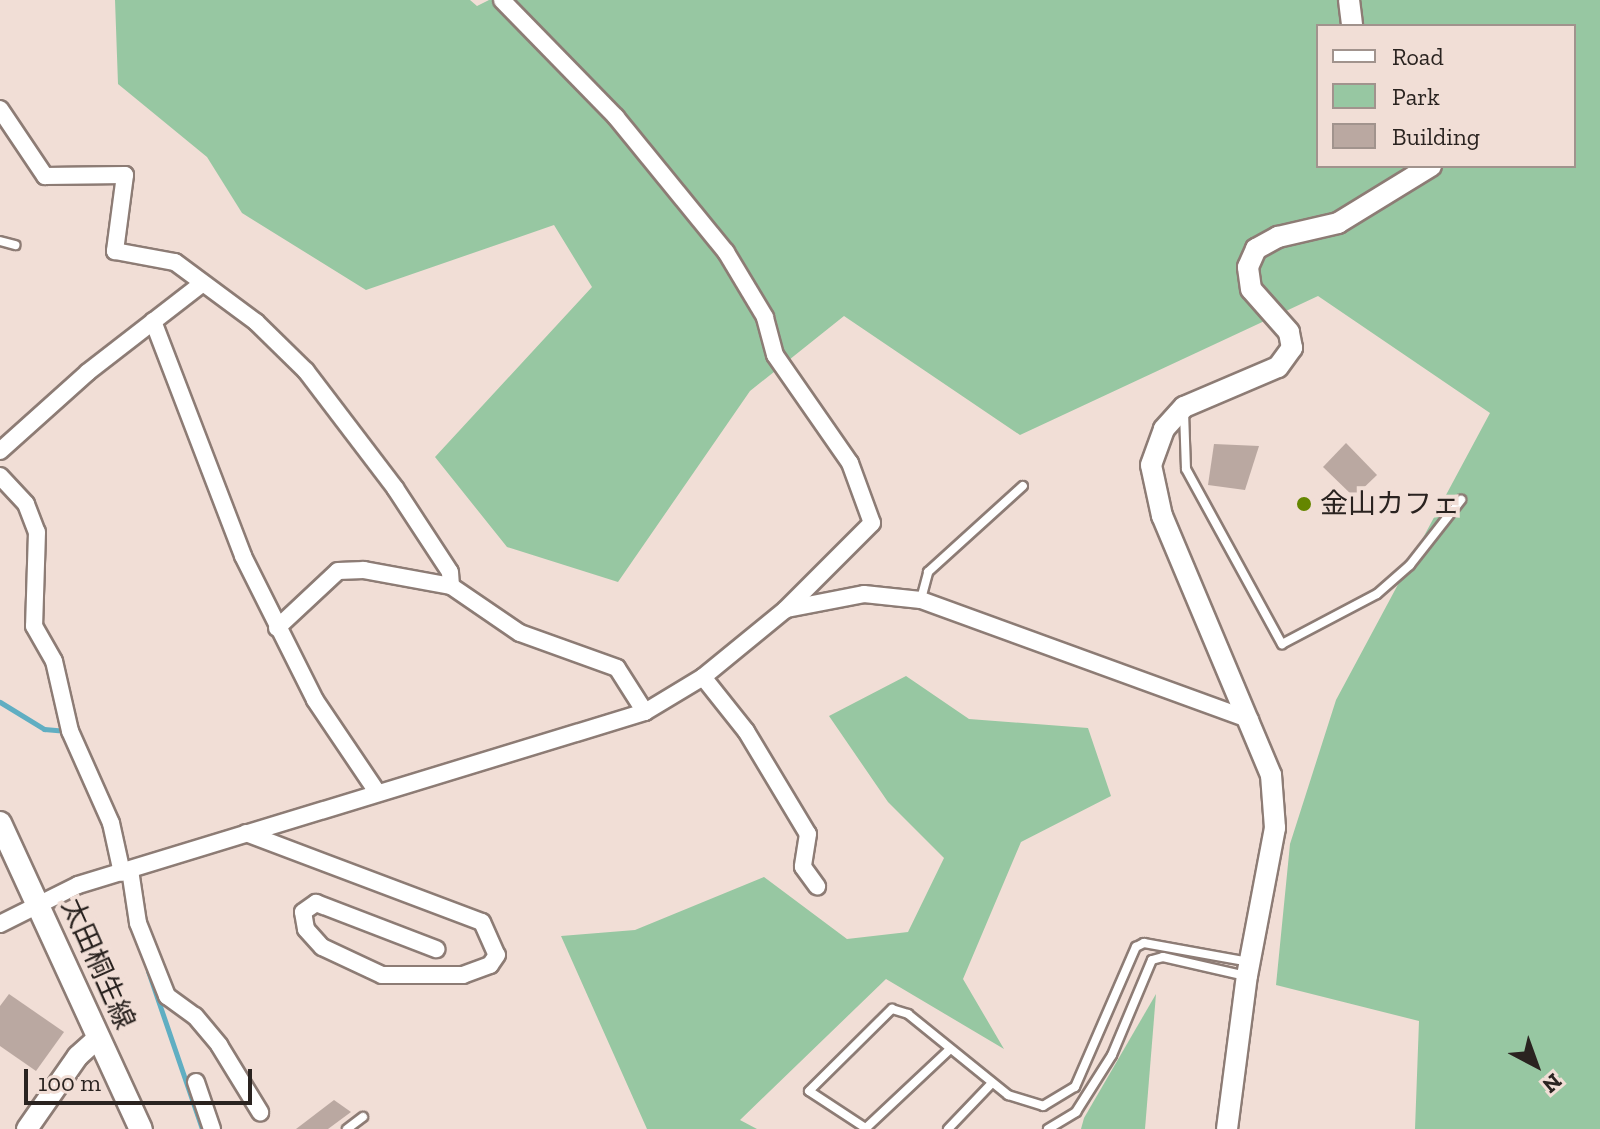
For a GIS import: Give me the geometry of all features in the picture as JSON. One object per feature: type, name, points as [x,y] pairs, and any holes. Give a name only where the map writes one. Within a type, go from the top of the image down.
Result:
[{"type":"main road","name":"太田桐生線","points":[[0,823],[141,1129]]},
{"type":"street","points":[[0,924],[40,908],[78,885],[645,712],[703,677],[785,610],[872,523],[850,463],[775,355],[765,317],[691,203],[502,0]]},
{"type":"street","points":[[1349,0],[1352,24]]},
{"type":"street","points":[[0,109],[45,176],[125,175],[115,251],[175,262],[200,285],[256,322],[336,407],[450,572],[451,586]]},
{"type":"street","points":[[1227,1129],[1248,969],[1275,828],[1271,775],[1162,516],[1151,465],[1164,429],[1184,407],[1278,367],[1292,348],[1289,332],[1251,289],[1248,267],[1256,249],[1278,237],[1338,223],[1428,168]]},
{"type":"street","points":[[0,451],[200,285]]},
{"type":"street","points":[[153,321],[243,556],[277,628],[315,700],[377,792]]},
{"type":"street","points":[[0,476],[26,504],[37,532],[34,626],[54,661],[70,731],[111,823],[138,923],[167,996],[195,1016],[219,1045],[260,1112]]},
{"type":"street","points":[[277,628],[338,571],[364,570],[451,586],[520,633],[617,668],[645,712]]},
{"type":"street","points":[[785,610],[864,594],[921,600],[1250,720]]},
{"type":"street","points":[[703,677],[746,731],[808,834],[803,867],[817,886]]},
{"type":"street","points":[[246,833],[482,922],[497,955],[490,965],[463,975],[382,975],[322,947],[306,929],[303,912],[316,903],[436,949]]},
{"type":"street","points":[[27,1129],[78,1056],[98,1038]]},
{"type":"street","points":[[196,1082],[212,1129]]},
{"type":"lane","points":[[0,241],[15,245]]},
{"type":"lane","points":[[1184,407],[1186,469],[1282,644],[1377,594],[1410,565],[1461,500]]},
{"type":"lane","points":[[921,600],[928,572],[1023,486]]},
{"type":"lane","points":[[949,1050],[866,1129],[809,1091],[813,1083],[892,1009],[908,1014],[992,1083],[1034,1107],[1063,1098],[1075,1087],[1098,1044],[1129,957],[1144,943],[1248,969]]},
{"type":"lane","points":[[1048,1129],[1076,1112],[1112,1055],[1152,960],[1163,957],[1248,969]]},
{"type":"lane","points":[[948,1129],[992,1083]]},
{"type":"lane","points":[[347,1129],[363,1117]]},
{"type":"green space","points":[[115,0],[470,0],[477,6],[489,0],[1600,0],[1600,1129],[1415,1129],[1419,1021],[1276,985],[1290,844],[1336,700],[1490,413],[1318,296],[1020,435],[844,316],[750,391],[618,582],[507,547],[435,457],[592,287],[554,225],[366,290],[242,213],[207,157],[118,84]]},
{"type":"green space","points":[[906,676],[969,719],[1088,728],[1111,796],[1021,842],[963,979],[1004,1049],[886,979],[740,1120],[757,1129],[647,1129],[561,936],[635,930],[764,877],[847,939],[908,932],[944,858],[888,802],[829,716]]},
{"type":"green space","points":[[1156,994],[1145,1129],[1081,1129],[1084,1118]]},
{"type":"building","points":[[1346,443],[1377,475],[1354,497],[1323,467]]},
{"type":"building","points":[[1214,444],[1259,446],[1245,490],[1208,485]]},
{"type":"building","points":[[9,994],[64,1032],[36,1071],[0,1046],[0,1006]]},
{"type":"building","points":[[334,1100],[351,1112],[328,1129],[296,1129]]},
{"type":"waterway","points":[[0,702],[44,729],[67,731]]},
{"type":"waterway","points":[[148,971],[202,1129]]},
{"type":"place","name":"金山カフェ","points":[[1304,504]]}]
